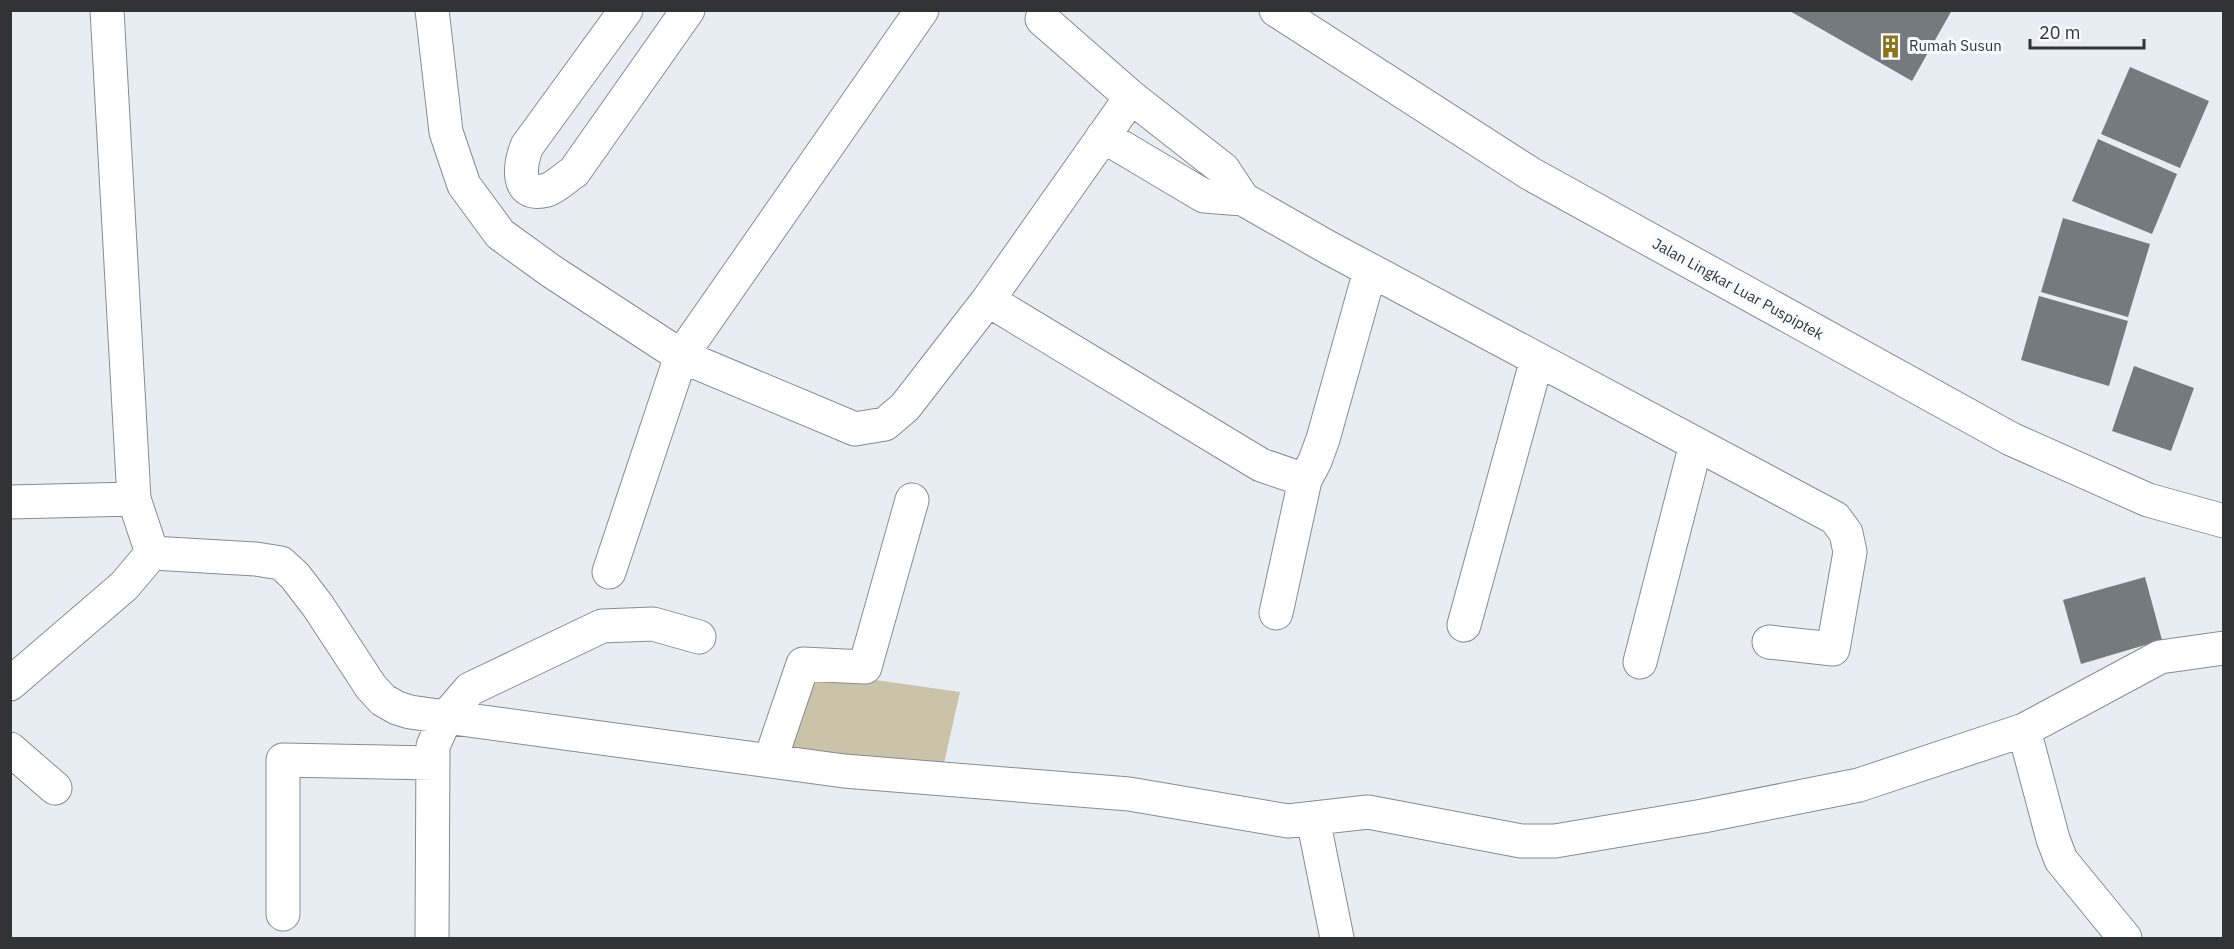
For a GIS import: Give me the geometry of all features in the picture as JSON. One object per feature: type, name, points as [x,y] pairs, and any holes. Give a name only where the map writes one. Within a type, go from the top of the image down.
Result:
[{"type":"street","points":[[108,10],[134,499],[152,553]]},
{"type":"street","points":[[432,10],[446,132],[464,185],[500,234],[551,271],[681,356],[855,429],[885,424],[905,407],[988,300],[1131,97]]},
{"type":"street","points":[[626,10],[527,146],[520,174],[526,187],[532,191],[549,189],[574,172],[688,10]]},
{"type":"street","points":[[609,572],[681,356],[922,10]]},
{"type":"street","name":"Jalan Lingkar Luar Puspiptek","points":[[1276,10],[1531,174],[2011,439],[2148,501],[2223,521]]},
{"type":"street","points":[[1042,19],[1131,97],[1223,169],[1243,199]]},
{"type":"street","points":[[1103,136],[1204,196],[1243,199],[1370,271],[1835,518],[1846,533],[1850,552],[1833,649],[1769,642]]},
{"type":"street","points":[[1276,613],[1305,480],[1323,439],[1370,271]]},
{"type":"street","points":[[988,300],[1261,465],[1305,480]]},
{"type":"street","points":[[1464,625],[1537,359]]},
{"type":"street","points":[[1640,662],[1696,444]]},
{"type":"street","points":[[10,502],[134,499]]},
{"type":"street","points":[[770,761],[803,664],[865,668],[912,501]]},
{"type":"street","points":[[10,684],[124,586],[152,553]]},
{"type":"street","points":[[152,553],[256,559],[281,564],[295,576],[318,606],[371,687],[383,700],[410,712],[844,771],[1130,794],[1288,820],[1368,812],[1521,841],[1555,841],[1702,816],[1859,785],[2024,730],[2160,657],[2223,648]]},
{"type":"street","points":[[432,939],[433,746],[446,717],[470,689],[602,626],[653,624],[699,637]]},
{"type":"street","points":[[2024,730],[2053,839],[2061,860],[2125,939]]},
{"type":"street","points":[[10,748],[55,788]]},
{"type":"street","points":[[283,914],[283,760],[433,763]]},
{"type":"street","points":[[1313,819],[1337,939]]},
{"type":"shaded area","points":[[812,671],[960,692],[944,763],[789,749]]},
{"type":"building","name":"Rumah Susun","points":[[1788,10],[1952,10],[1912,81]]},
{"type":"building","points":[[2130,67],[2209,101],[2180,168],[2101,134]]},
{"type":"building","points":[[2098,139],[2177,174],[2152,234],[2072,201]]},
{"type":"building","points":[[2063,218],[2150,244],[2128,317],[2041,292]]},
{"type":"building","points":[[2039,296],[2128,321],[2109,386],[2021,360]]},
{"type":"building","points":[[2134,366],[2194,388],[2171,451],[2112,431]]},
{"type":"building","points":[[2145,577],[2162,640],[2081,664],[2063,600]]},
{"type":"place","name":"Rumah Susun","points":[[1891,46]]}]
